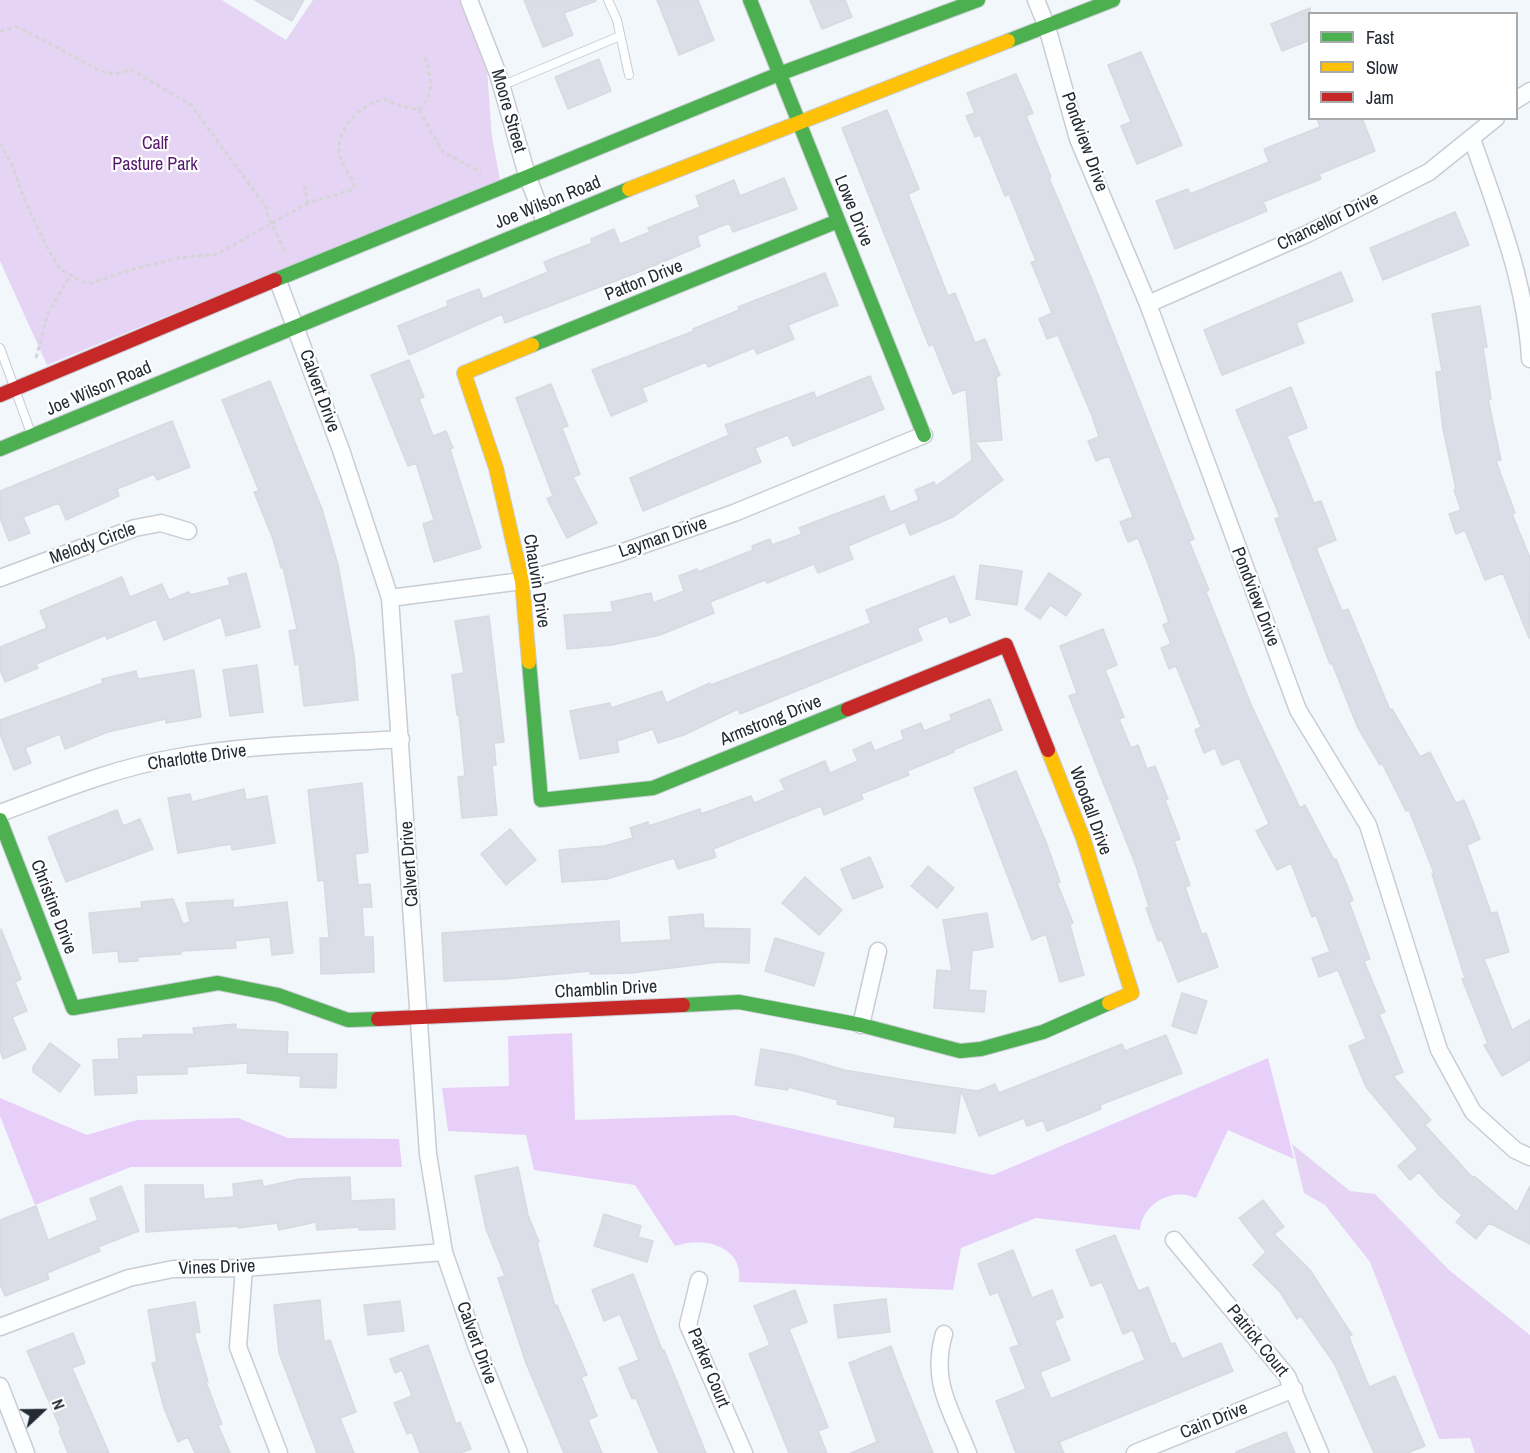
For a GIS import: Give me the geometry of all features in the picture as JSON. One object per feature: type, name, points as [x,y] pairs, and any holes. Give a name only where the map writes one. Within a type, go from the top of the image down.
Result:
[{"type":"street","name":"Moore Street","points":[[469,0],[501,86],[526,175],[545,222]]},
{"type":"street","name":"Lowe Drive","points":[[750,0],[924,435]]},
{"type":"street","name":"Joe Wilson Road","points":[[7,392],[526,175],[779,74],[978,0]]},
{"type":"street","name":"Pondview Drive","points":[[1036,0],[1047,27],[1078,138],[1148,304],[1298,710],[1368,825],[1439,1050],[1473,1112],[1515,1150],[1530,1157]]},
{"type":"street","name":"Joe Wilson Road","points":[[0,449],[545,222],[1113,0]]},
{"type":"street","name":"Chancellor Drive","points":[[1148,304],[1307,234],[1429,172],[1494,120]]},
{"type":"street","points":[[1472,139],[1517,271],[1529,335],[1530,358]]},
{"type":"street","name":"Patton Drive","points":[[464,373],[838,221]]},
{"type":"street","name":"Calvert Drive","points":[[278,280],[340,450],[390,598],[421,1017],[428,1154],[444,1252],[476,1345],[519,1453]]},
{"type":"street","name":"Chauvin Drive","points":[[464,373],[496,468],[522,581],[542,800]]},
{"type":"street","name":"Layman Drive","points":[[390,598],[522,581],[620,553],[734,513],[924,435]]},
{"type":"street","name":"Melody Circle","points":[[0,578],[135,528],[161,523],[188,531]]},
{"type":"street","name":"Armstrong Drive","points":[[542,800],[653,788],[1006,645]]},
{"type":"street","name":"Woodall Drive","points":[[1006,645],[1083,838],[1132,993]]},
{"type":"street","name":"Charlotte Drive","points":[[0,813],[103,775],[171,758],[208,752],[401,739]]},
{"type":"street","name":"Christine Drive","points":[[0,820],[74,1008]]},
{"type":"street","points":[[861,1025],[878,951]]},
{"type":"street","name":"Chamblin Drive","points":[[74,1008],[218,982],[278,995],[348,1020],[739,1002],[861,1025],[960,1051],[981,1049],[1043,1032],[1132,993]]},
{"type":"street","name":"Patrick Court","points":[[1174,1240],[1287,1376],[1320,1453]]},
{"type":"street","name":"Vines Drive","points":[[0,1327],[129,1278],[173,1269],[244,1268],[444,1252]]},
{"type":"street","points":[[244,1268],[238,1347],[279,1453]]},
{"type":"street","name":"Parker Court","points":[[699,1280],[688,1325],[744,1453]]},
{"type":"street","points":[[944,1334],[937,1365],[939,1381],[968,1453]]},
{"type":"street","points":[[0,1386],[26,1453]]},
{"type":"street","name":"Cain Drive","points":[[1135,1453],[1294,1389]]},
{"type":"lane","points":[[608,0],[620,36],[629,75]]},
{"type":"lane","points":[[501,86],[620,36]]},
{"type":"lane","points":[[0,352],[7,392],[32,436]]},
{"type":"path","points":[[0,31],[16,27],[101,71],[113,74],[132,70],[173,93],[202,118],[266,207],[288,259]]},
{"type":"path","points":[[419,110],[432,92],[432,82],[424,54]]},
{"type":"path","points":[[0,143],[13,167],[24,199],[60,269],[70,276],[92,283],[123,272],[178,258],[217,254],[308,203],[342,195],[354,185],[339,152],[340,139],[358,112],[373,101],[385,99],[393,104],[419,110],[443,152],[483,173]]},
{"type":"path","points":[[304,185],[308,203]]},
{"type":"path","points":[[35,360],[48,313],[70,276]]},
{"type":"green space","name":"Calf Pasture Park","points":[[0,0],[222,0],[286,40],[313,0],[460,0],[487,70],[492,137],[500,180],[47,365],[0,261]]},
{"type":"green space","points":[[1292,1144],[1350,1191],[1375,1194],[1449,1270],[1530,1335],[1530,1453],[1475,1453],[1470,1438],[1439,1439],[1370,1262],[1325,1205],[1304,1193]]},
{"type":"shaded area","points":[[572,1033],[575,1120],[733,1115],[993,1175],[1268,1058],[1294,1159],[1228,1130],[1196,1198],[1177,1195],[1160,1200],[1146,1212],[1140,1230],[1036,1218],[961,1248],[953,1290],[739,1282],[739,1269],[735,1259],[719,1246],[697,1242],[675,1246],[635,1185],[534,1170],[526,1135],[448,1131],[442,1088],[509,1086],[508,1036]]},
{"type":"shaded area","points":[[0,1098],[87,1135],[137,1120],[238,1118],[288,1138],[399,1139],[402,1167],[131,1167],[35,1205],[0,1116]]},
{"type":"building","points":[[255,0],[304,0],[292,21]]},
{"type":"building","points":[[524,0],[596,1],[564,13],[573,35],[543,47]]},
{"type":"building","points":[[657,0],[698,0],[714,40],[679,55]]},
{"type":"building","points":[[810,0],[845,0],[852,17],[822,29]]},
{"type":"building","points":[[1310,8],[1308,41],[1282,51],[1271,24]]},
{"type":"building","points":[[1141,52],[1182,145],[1137,164],[1121,126],[1131,122],[1108,65]]},
{"type":"building","points":[[599,59],[611,91],[568,109],[555,77]]},
{"type":"building","points":[[1016,74],[1033,113],[1026,116],[1051,177],[1049,178],[1093,282],[1194,539],[1189,541],[1209,590],[1206,592],[1252,707],[1300,808],[1305,805],[1334,860],[1336,859],[1353,900],[1349,902],[1370,959],[1364,961],[1385,1012],[1379,1014],[1403,1072],[1393,1076],[1431,1120],[1425,1125],[1473,1178],[1474,1176],[1517,1212],[1530,1186],[1530,1244],[1489,1223],[1476,1239],[1456,1222],[1462,1215],[1440,1196],[1419,1172],[1410,1180],[1398,1166],[1418,1149],[1366,1087],[1349,1046],[1366,1039],[1338,970],[1319,977],[1312,958],[1330,952],[1316,915],[1312,917],[1291,863],[1277,870],[1256,831],[1269,824],[1239,758],[1222,765],[1215,748],[1204,753],[1195,730],[1201,727],[1176,666],[1169,669],[1161,648],[1171,644],[1163,625],[1169,622],[1150,569],[1138,538],[1128,542],[1120,522],[1133,517],[1109,456],[1096,461],[1088,441],[1099,437],[1092,416],[1058,335],[1047,339],[1039,319],[1052,313],[1031,262],[1036,261],[1009,194],[1005,196],[980,135],[975,137],[966,116],[975,113],[967,93]]},
{"type":"building","points":[[887,110],[919,189],[908,194],[948,296],[955,293],[975,343],[985,339],[1000,375],[996,377],[1002,440],[975,442],[1003,480],[953,517],[910,535],[905,522],[848,546],[853,559],[818,573],[814,564],[767,583],[765,580],[710,602],[714,613],[660,635],[612,645],[567,649],[564,615],[613,612],[611,602],[651,593],[653,603],[684,591],[679,576],[697,569],[698,572],[753,550],[752,546],[770,539],[772,545],[802,534],[799,528],[884,496],[890,512],[919,500],[915,490],[934,482],[936,486],[972,460],[966,389],[953,394],[933,344],[929,346],[842,128]]},
{"type":"building","points":[[1318,120],[1363,120],[1375,151],[1319,174],[1321,179],[1263,202],[1267,211],[1175,249],[1156,201],[1188,189],[1190,194],[1269,162],[1264,149],[1320,127]]},
{"type":"building","points":[[784,178],[797,209],[733,232],[729,223],[697,236],[700,246],[644,270],[505,323],[502,314],[409,355],[398,326],[448,306],[447,301],[479,289],[483,299],[548,272],[544,262],[592,243],[591,239],[614,229],[620,244],[650,232],[648,228],[700,207],[696,196],[734,180],[740,196]]},
{"type":"building","points":[[1455,212],[1469,245],[1383,280],[1370,248]]},
{"type":"building","points":[[1341,272],[1353,301],[1296,323],[1304,343],[1222,375],[1204,330]]},
{"type":"building","points":[[825,273],[838,305],[788,325],[794,339],[757,354],[754,348],[708,367],[706,362],[642,388],[647,401],[611,416],[592,370],[694,331],[693,329],[739,310],[738,307]]},
{"type":"building","points":[[1480,306],[1487,347],[1483,347],[1491,399],[1488,399],[1501,460],[1496,461],[1515,513],[1512,514],[1530,558],[1529,638],[1503,573],[1485,580],[1465,530],[1456,534],[1449,514],[1461,510],[1454,490],[1456,489],[1443,429],[1436,372],[1442,371],[1432,314]]},
{"type":"building","points":[[409,360],[424,397],[419,399],[433,436],[446,431],[453,448],[450,449],[481,548],[434,562],[423,524],[434,520],[416,463],[408,466],[371,375]]},
{"type":"building","points":[[870,376],[884,409],[793,446],[788,435],[755,448],[761,462],[643,511],[630,478],[729,435],[725,425],[814,392],[816,398]]},
{"type":"building","points":[[270,381],[322,509],[338,565],[354,655],[358,700],[304,706],[299,664],[295,665],[289,631],[297,629],[283,567],[281,568],[273,539],[254,492],[259,491],[222,400]]},
{"type":"building","points":[[551,384],[568,426],[562,428],[580,474],[573,477],[597,523],[567,538],[547,499],[553,496],[516,398]]},
{"type":"building","points":[[1291,387],[1307,428],[1287,436],[1314,503],[1321,501],[1336,540],[1316,548],[1342,611],[1348,609],[1390,710],[1392,709],[1420,757],[1430,752],[1456,803],[1464,800],[1480,839],[1467,845],[1491,913],[1497,912],[1509,952],[1484,959],[1512,1030],[1530,1020],[1530,1060],[1502,1076],[1484,1045],[1488,1044],[1462,979],[1465,978],[1432,874],[1434,873],[1409,810],[1406,811],[1382,763],[1380,765],[1357,726],[1332,663],[1330,664],[1275,519],[1280,517],[1236,410]]},
{"type":"building","points":[[172,421],[190,467],[157,480],[154,474],[117,489],[119,496],[66,520],[59,503],[23,517],[30,533],[9,541],[0,518],[0,491]]},
{"type":"building","points":[[980,565],[1022,571],[1017,605],[976,599]]},
{"type":"building","points":[[246,573],[260,627],[226,636],[221,617],[164,640],[156,619],[107,639],[106,635],[36,664],[38,668],[5,682],[0,670],[0,647],[47,628],[40,611],[122,577],[130,597],[162,584],[169,600],[189,592],[190,595],[230,585],[228,578]]},
{"type":"building","points":[[1049,573],[1081,594],[1066,616],[1050,605],[1040,619],[1025,609]]},
{"type":"building","points":[[954,576],[970,615],[950,623],[947,616],[917,628],[922,640],[740,714],[738,709],[684,735],[658,743],[653,729],[617,741],[619,752],[580,759],[570,711],[610,703],[611,708],[662,691],[666,703],[710,683],[711,685],[871,623],[866,610]]},
{"type":"building","points":[[489,616],[504,742],[494,743],[496,765],[492,765],[497,815],[462,818],[458,777],[465,776],[459,715],[457,715],[452,675],[464,673],[455,621]]},
{"type":"building","points":[[1103,629],[1117,665],[1105,670],[1124,717],[1119,719],[1131,748],[1138,745],[1147,769],[1155,766],[1180,839],[1174,841],[1190,885],[1185,887],[1202,935],[1206,933],[1218,967],[1178,982],[1162,940],[1158,941],[1146,908],[1149,907],[1136,866],[1069,696],[1077,693],[1060,646]]},
{"type":"building","points":[[257,665],[263,712],[230,716],[223,670]]},
{"type":"building","points":[[194,670],[201,717],[166,723],[166,719],[108,732],[65,749],[60,734],[25,748],[31,763],[14,770],[0,734],[0,720],[103,683],[102,679],[136,671],[138,679]]},
{"type":"building","points":[[990,699],[1002,730],[907,771],[909,775],[861,794],[863,799],[824,815],[821,806],[713,849],[716,857],[678,869],[674,858],[607,879],[562,882],[559,850],[604,846],[633,838],[630,828],[648,822],[649,826],[700,809],[701,814],[751,796],[754,803],[785,790],[780,780],[825,761],[830,773],[858,761],[853,750],[871,742],[875,751],[904,739],[901,731],[921,723],[924,731],[952,720],[950,715]]},
{"type":"building","points":[[1016,771],[1060,882],[1057,883],[1073,923],[1070,925],[1084,975],[1060,982],[1046,934],[1032,940],[974,788]]},
{"type":"building","points":[[362,783],[368,852],[355,854],[358,885],[370,884],[372,907],[362,907],[364,937],[373,937],[374,972],[321,974],[320,938],[329,938],[324,880],[318,881],[308,790]]},
{"type":"building","points":[[244,789],[246,800],[267,796],[275,843],[232,850],[231,844],[178,853],[168,798],[190,794],[192,802]]},
{"type":"building","points":[[117,810],[123,826],[140,819],[153,849],[66,882],[48,837]]},
{"type":"building","points":[[510,829],[536,860],[506,885],[481,854]]},
{"type":"building","points":[[870,857],[883,887],[853,899],[841,869]]},
{"type":"building","points":[[928,866],[954,888],[937,908],[911,886]]},
{"type":"building","points":[[805,877],[842,910],[819,935],[782,903]]},
{"type":"building","points":[[173,899],[183,924],[190,922],[186,903],[233,900],[233,908],[287,902],[293,953],[272,955],[270,937],[235,941],[236,948],[181,951],[181,954],[138,957],[138,961],[119,962],[118,951],[93,953],[89,913],[142,908],[141,902]]},
{"type":"building","points":[[987,913],[993,947],[972,951],[969,990],[986,991],[984,1012],[934,1008],[937,970],[952,971],[943,920]]},
{"type":"building","points":[[703,914],[704,928],[750,929],[749,963],[719,962],[631,973],[590,974],[590,971],[505,979],[444,981],[442,933],[619,921],[620,943],[671,940],[669,917]]},
{"type":"building","points":[[1,929],[21,979],[15,982],[27,1011],[12,1017],[26,1049],[3,1059],[0,1050]]},
{"type":"building","points":[[775,938],[824,953],[814,986],[765,971]]},
{"type":"building","points":[[1182,993],[1207,1001],[1196,1034],[1172,1026]]},
{"type":"building","points":[[236,1024],[236,1029],[288,1032],[287,1054],[337,1054],[336,1088],[300,1087],[301,1076],[247,1073],[248,1063],[187,1067],[187,1074],[136,1075],[137,1093],[95,1095],[93,1060],[119,1059],[118,1039],[143,1038],[143,1035],[194,1034],[193,1028]]},
{"type":"building","points":[[1166,1035],[1182,1073],[1100,1105],[1101,1109],[1047,1131],[1043,1120],[1027,1126],[1024,1118],[979,1136],[961,1090],[955,1133],[894,1127],[896,1117],[837,1104],[838,1100],[788,1087],[788,1090],[755,1085],[761,1049],[794,1055],[844,1070],[929,1084],[978,1091],[995,1084],[999,1093],[1122,1044],[1125,1051]]},
{"type":"building","points":[[50,1043],[80,1065],[60,1092],[33,1072],[33,1067]]},
{"type":"building","points":[[518,1167],[528,1215],[539,1242],[537,1243],[555,1306],[557,1305],[587,1375],[581,1377],[597,1416],[588,1420],[602,1453],[564,1453],[526,1363],[498,1278],[505,1276],[486,1229],[475,1176]]},
{"type":"building","points":[[350,1177],[351,1201],[394,1199],[395,1229],[359,1230],[359,1227],[317,1230],[316,1222],[279,1230],[277,1223],[238,1228],[238,1226],[146,1232],[145,1185],[203,1185],[204,1199],[234,1197],[233,1184],[262,1180],[263,1187],[299,1179]]},
{"type":"building","points":[[121,1186],[139,1231],[98,1247],[100,1251],[47,1273],[49,1279],[5,1296],[0,1285],[0,1220],[36,1206],[48,1240],[98,1220],[90,1199]]},
{"type":"building","points":[[1263,1200],[1284,1227],[1274,1234],[1310,1270],[1352,1335],[1349,1337],[1369,1387],[1395,1376],[1425,1446],[1407,1453],[1374,1453],[1334,1363],[1301,1316],[1297,1319],[1280,1292],[1253,1265],[1266,1252],[1239,1218]]},
{"type":"building","points":[[604,1214],[641,1226],[638,1237],[653,1241],[647,1262],[594,1246]]},
{"type":"building","points":[[1115,1235],[1138,1291],[1148,1287],[1171,1344],[1175,1343],[1182,1359],[1221,1343],[1233,1371],[1059,1442],[1064,1453],[1016,1453],[996,1401],[1026,1389],[1010,1348],[1019,1345],[998,1292],[990,1295],[978,1264],[1013,1250],[1032,1298],[1052,1290],[1063,1317],[1054,1321],[1070,1360],[1040,1372],[1051,1399],[1145,1360],[1133,1330],[1123,1334],[1102,1282],[1091,1286],[1076,1250]]},
{"type":"building","points":[[633,1274],[662,1350],[664,1350],[706,1453],[659,1453],[636,1398],[632,1399],[619,1368],[639,1360],[620,1314],[604,1321],[592,1290]]},
{"type":"building","points":[[795,1290],[807,1322],[789,1329],[828,1427],[818,1431],[827,1453],[789,1453],[749,1354],[770,1345],[754,1306]]},
{"type":"building","points":[[886,1299],[890,1332],[838,1338],[834,1305]]},
{"type":"building","points":[[320,1300],[324,1342],[330,1340],[356,1412],[340,1418],[354,1453],[317,1453],[279,1353],[274,1305]]},
{"type":"building","points":[[400,1301],[404,1331],[368,1335],[364,1305]]},
{"type":"building","points":[[195,1302],[200,1332],[194,1333],[208,1382],[206,1382],[222,1424],[218,1425],[230,1453],[195,1453],[188,1437],[178,1442],[164,1408],[152,1363],[157,1362],[148,1310]]},
{"type":"building","points":[[73,1333],[85,1363],[72,1368],[109,1453],[68,1453],[59,1431],[61,1430],[27,1351]]},
{"type":"building","points":[[428,1345],[456,1424],[460,1422],[471,1449],[460,1453],[420,1453],[412,1432],[407,1434],[394,1403],[412,1396],[402,1370],[395,1373],[390,1359]]},
{"type":"building","points":[[891,1346],[933,1453],[851,1453],[877,1442],[849,1363]]},
{"type":"building","points":[[1286,1432],[1295,1453],[1236,1453],[1236,1452]]},
{"type":"traffic: fast","points":[[750,0],[924,435]]},
{"type":"traffic: fast","points":[[275,280],[779,74],[978,0]]},
{"type":"traffic: fast","points":[[1008,41],[1113,0]]},
{"type":"traffic: fast","points":[[0,449],[629,189]]},
{"type":"traffic: fast","points":[[532,345],[838,221]]},
{"type":"traffic: fast","points":[[529,662],[541,800],[653,788],[848,709]]},
{"type":"traffic: fast","points":[[0,820],[73,1008],[218,983],[278,995],[348,1020],[378,1019]]},
{"type":"traffic: fast","points":[[683,1005],[739,1002],[861,1025],[960,1051],[981,1049],[1043,1032],[1109,1003]]},
{"type":"traffic: slow","points":[[629,189],[1008,41]]},
{"type":"traffic: slow","points":[[529,662],[522,581],[496,468],[464,373],[532,345]]},
{"type":"traffic: slow","points":[[1048,750],[1083,838],[1132,993],[1109,1003]]},
{"type":"traffic: jam","points":[[0,395],[275,280]]},
{"type":"traffic: jam","points":[[848,709],[1006,645],[1048,750]]},
{"type":"traffic: jam","points":[[378,1019],[683,1005]]}]
